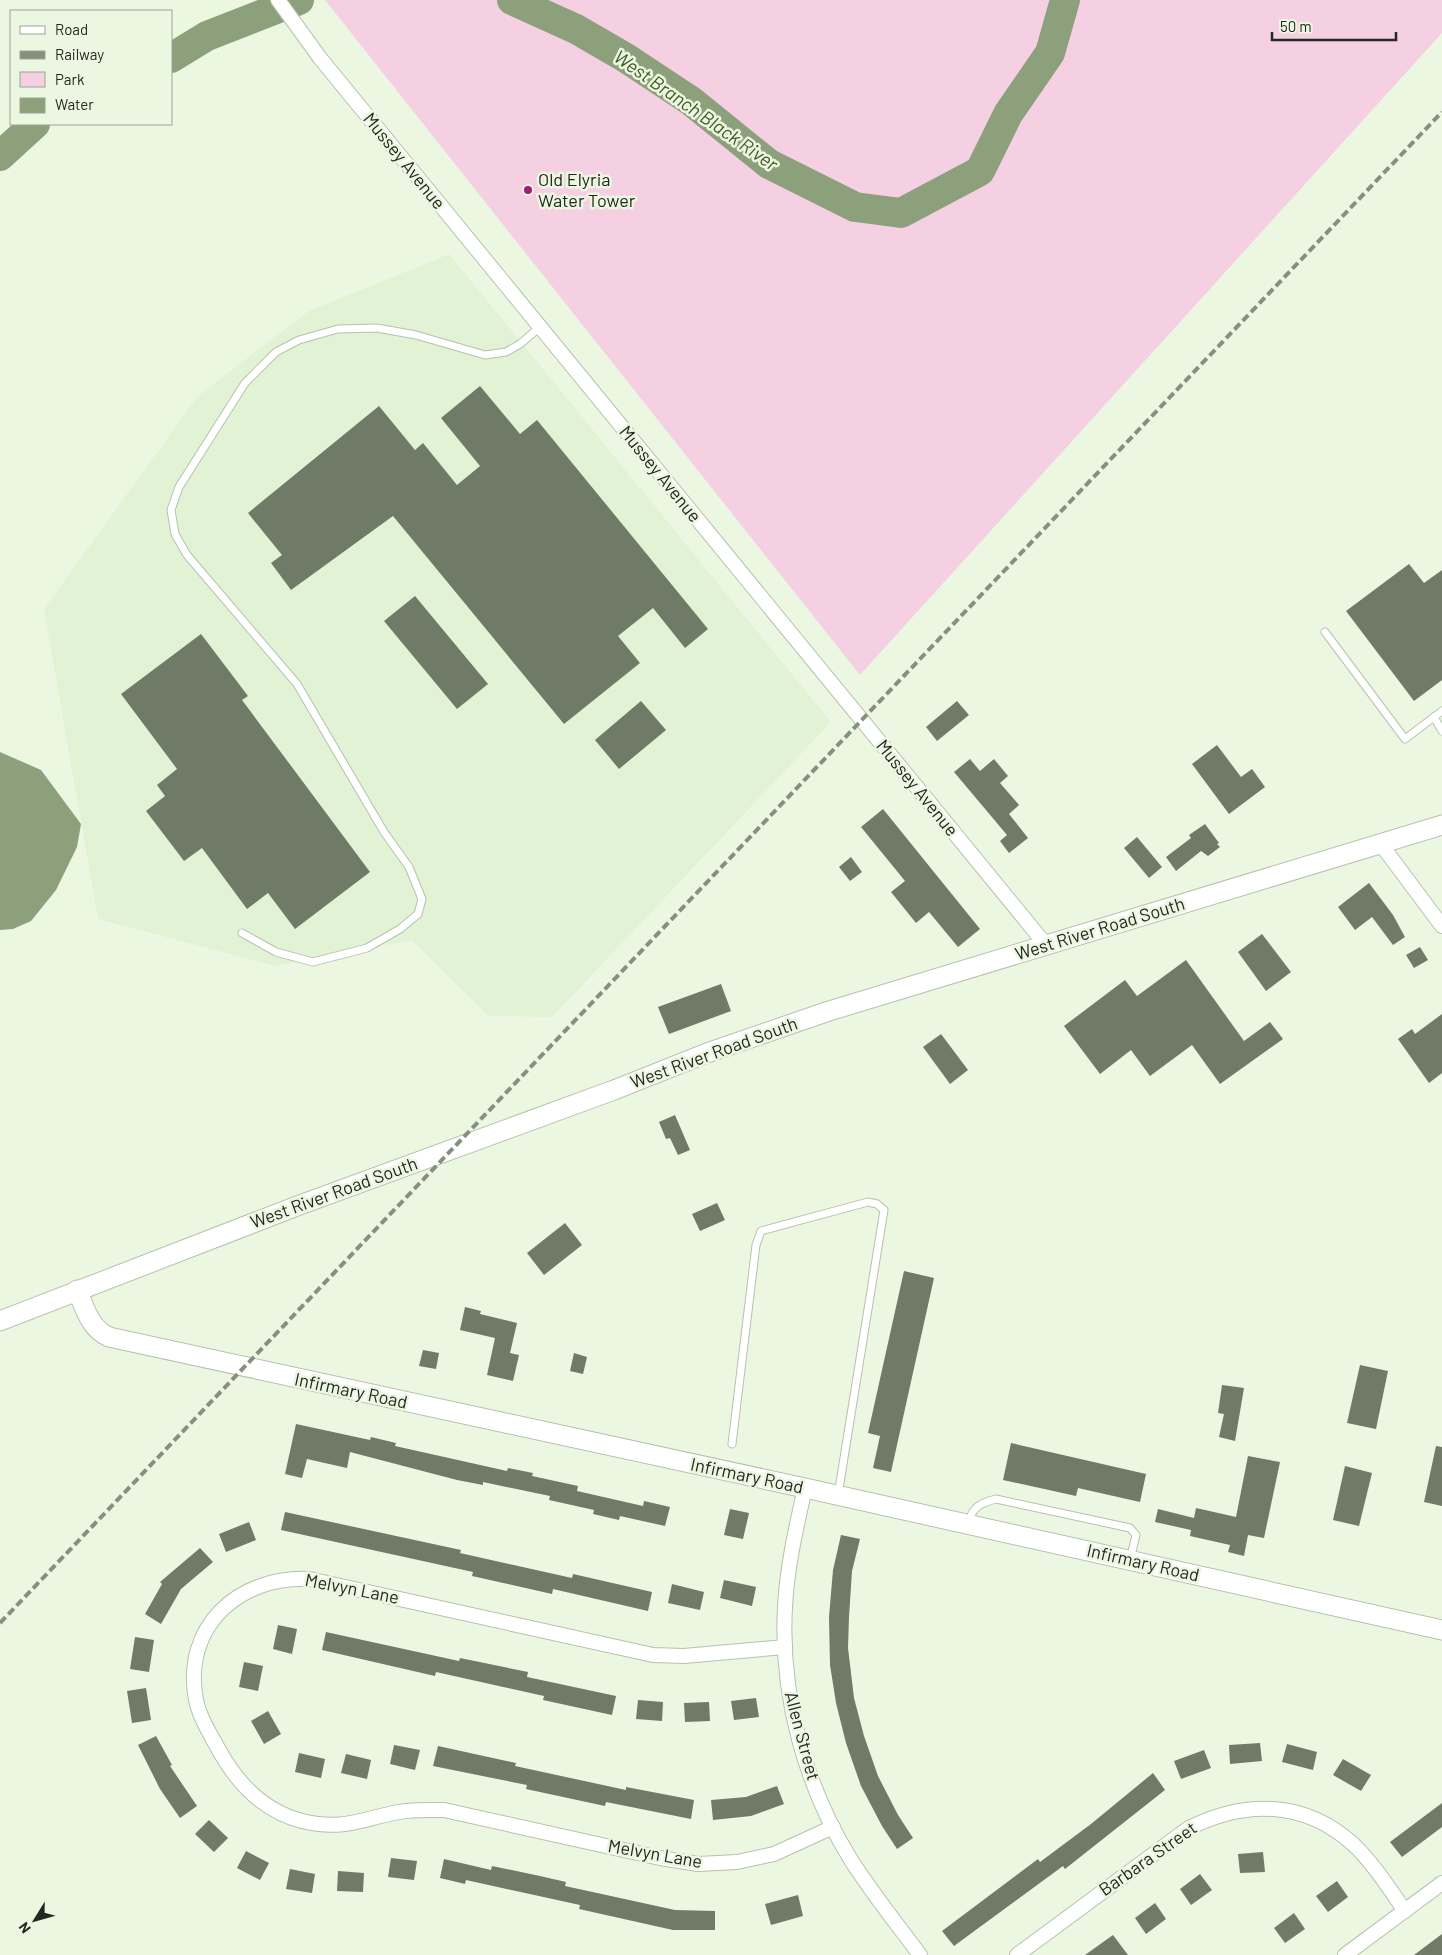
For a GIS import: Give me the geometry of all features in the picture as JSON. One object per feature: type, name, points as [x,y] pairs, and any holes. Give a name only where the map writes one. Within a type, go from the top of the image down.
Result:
[{"type":"main road","name":"West River Road South","points":[[1,1321],[296,1206],[614,1090],[707,1053],[830,1011],[1442,825]]},
{"type":"main road","name":"Infirmary Road","points":[[77,1290],[90,1320],[97,1330],[109,1337],[969,1524],[1442,1630]]},
{"type":"street","name":"Mussey Avenue","points":[[278,0],[306,39],[1046,946]]},
{"type":"street","points":[[1380,843],[1442,926]]},
{"type":"street","name":"Allen Street","points":[[805,1488],[789,1570],[785,1608],[785,1647],[795,1723],[808,1769],[833,1827],[862,1875],[920,1955]]},
{"type":"street","name":"Melvyn Lane","points":[[785,1647],[684,1656],[652,1655],[319,1581],[292,1578],[257,1586],[227,1604],[210,1625],[199,1649],[194,1684],[202,1718],[230,1770],[244,1787],[261,1802],[280,1813],[301,1821],[323,1825],[345,1825],[398,1812],[421,1809],[444,1810],[660,1858],[698,1864],[737,1862],[774,1854],[833,1827]]},
{"type":"street","name":"Barbara Street","points":[[1017,1955],[1189,1828],[1210,1817],[1249,1808],[1280,1809],[1303,1815],[1335,1830],[1354,1845],[1405,1911]]},
{"type":"street","points":[[1345,1955],[1442,1883]]},
{"type":"lane","points":[[242,933],[276,952],[313,962],[367,948],[400,929],[418,914],[422,899],[409,868],[384,832],[297,684],[187,555],[176,534],[171,510],[179,487],[245,383],[276,352],[299,340],[338,329],[377,328],[416,336],[485,355],[506,352],[520,344],[540,326]]},
{"type":"lane","points":[[1326,632],[1405,738],[1442,712]]},
{"type":"lane","points":[[1434,718],[1442,731]]},
{"type":"lane","points":[[732,1444],[756,1245],[761,1231],[868,1202],[877,1204],[884,1210],[838,1496]]},
{"type":"lane","points":[[969,1524],[972,1512],[983,1502],[996,1499],[1130,1528],[1136,1535],[1130,1560]]},
{"type":"shaded area","points":[[449,254],[831,722],[552,1017],[489,1016],[412,940],[276,966],[98,919],[44,609],[198,396],[309,311]]},
{"type":"green space","points":[[325,0],[1442,0],[1442,33],[860,675]]},
{"type":"water","points":[[0,752],[41,770],[81,824],[77,847],[56,890],[31,921],[13,929],[0,930]]},
{"type":"building","points":[[480,386],[520,434],[537,420],[708,629],[685,648],[653,608],[618,636],[640,663],[564,724],[393,516],[291,590],[271,563],[282,555],[248,513],[379,406],[415,450],[423,443],[457,485],[480,466],[441,418]]},
{"type":"building","points":[[1409,564],[1424,583],[1442,570],[1442,680],[1414,701],[1346,611]]},
{"type":"building","points":[[415,596],[488,684],[457,709],[384,621]]},
{"type":"building","points":[[201,634],[248,696],[242,700],[370,872],[295,929],[268,893],[247,909],[202,848],[184,861],[146,811],[165,796],[157,785],[177,769],[121,694]]},
{"type":"building","points":[[641,701],[666,730],[619,769],[595,740]]},
{"type":"building","points":[[957,701],[969,715],[937,741],[926,727]]},
{"type":"building","points":[[1217,745],[1241,777],[1252,769],[1265,787],[1229,814],[1192,764]]},
{"type":"building","points":[[970,759],[980,771],[994,759],[1008,776],[1000,783],[1019,805],[1009,814],[1028,838],[1009,853],[1000,841],[1007,835],[954,772]]},
{"type":"building","points":[[883,809],[980,929],[958,947],[929,912],[916,923],[891,892],[905,881],[861,827]]},
{"type":"building","points":[[1205,824],[1220,847],[1208,856],[1201,851],[1176,871],[1166,857],[1191,838],[1189,835]]},
{"type":"building","points":[[1137,837],[1162,867],[1149,878],[1124,848]]},
{"type":"building","points":[[851,857],[862,872],[850,881],[839,867]]},
{"type":"building","points":[[1369,883],[1393,915],[1405,937],[1393,945],[1372,917],[1355,930],[1338,907]]},
{"type":"building","points":[[1262,934],[1291,972],[1266,991],[1238,952]]},
{"type":"building","points":[[1420,947],[1428,960],[1414,968],[1406,955]]},
{"type":"building","points":[[1186,960],[1244,1041],[1270,1022],[1283,1039],[1220,1084],[1192,1045],[1150,1076],[1131,1050],[1100,1074],[1064,1026],[1125,980],[1137,996]]},
{"type":"building","points":[[721,984],[731,1011],[669,1034],[658,1007]]},
{"type":"building","points":[[1442,1014],[1442,1073],[1429,1083],[1398,1039],[1412,1029],[1415,1034]]},
{"type":"building","points":[[941,1034],[968,1070],[950,1084],[923,1047]]},
{"type":"building","points":[[675,1115],[690,1150],[678,1155],[670,1138],[666,1139],[659,1122]]},
{"type":"building","points":[[717,1203],[725,1220],[700,1231],[692,1214]]},
{"type":"building","points":[[565,1223],[582,1245],[544,1275],[527,1253]]},
{"type":"building","points":[[904,1271],[934,1278],[891,1472],[873,1468],[880,1436],[868,1433]]},
{"type":"building","points":[[465,1307],[481,1311],[480,1314],[517,1323],[510,1353],[519,1355],[513,1381],[487,1375],[495,1338],[460,1330]]},
{"type":"building","points":[[423,1350],[439,1353],[436,1369],[419,1366]]},
{"type":"building","points":[[574,1353],[587,1357],[583,1374],[570,1371]]},
{"type":"building","points":[[1360,1365],[1388,1371],[1376,1429],[1347,1423]]},
{"type":"building","points":[[1222,1385],[1244,1388],[1235,1441],[1219,1437],[1224,1414],[1218,1413]]},
{"type":"building","points":[[296,1424],[370,1440],[371,1437],[396,1443],[395,1446],[507,1471],[508,1468],[533,1473],[532,1476],[578,1486],[577,1491],[643,1506],[644,1501],[670,1507],[665,1526],[620,1516],[619,1520],[593,1514],[594,1510],[549,1500],[550,1496],[483,1482],[483,1485],[457,1480],[350,1452],[347,1468],[307,1459],[302,1478],[285,1474]]},
{"type":"building","points":[[1011,1443],[1146,1474],[1140,1502],[1078,1488],[1076,1496],[1003,1480]]},
{"type":"building","points":[[1436,1446],[1442,1447],[1442,1506],[1424,1502]]},
{"type":"building","points":[[1248,1456],[1280,1462],[1264,1538],[1248,1535],[1244,1556],[1228,1552],[1230,1545],[1190,1536],[1191,1530],[1155,1522],[1158,1509],[1194,1518],[1196,1508],[1236,1517]]},
{"type":"building","points":[[1345,1466],[1372,1473],[1359,1526],[1333,1520]]},
{"type":"building","points":[[730,1509],[749,1513],[743,1539],[724,1535]]},
{"type":"building","points":[[285,1512],[461,1550],[460,1553],[572,1578],[573,1574],[652,1592],[648,1611],[553,1589],[552,1594],[472,1576],[473,1572],[281,1530]]},
{"type":"building","points":[[249,1522],[256,1540],[226,1552],[219,1534]]},
{"type":"building","points":[[841,1535],[860,1539],[852,1571],[848,1648],[854,1698],[864,1736],[878,1776],[898,1815],[913,1838],[897,1849],[882,1826],[861,1786],[846,1743],[836,1703],[830,1665],[829,1617],[833,1570]]},
{"type":"building","points":[[200,1548],[213,1562],[181,1589],[161,1624],[145,1614],[162,1584],[160,1582]]},
{"type":"building","points":[[724,1580],[756,1587],[752,1606],[720,1598]]},
{"type":"building","points":[[672,1584],[704,1592],[700,1610],[668,1603]]},
{"type":"building","points":[[278,1625],[297,1629],[292,1654],[273,1649]]},
{"type":"building","points":[[326,1632],[459,1661],[460,1658],[528,1672],[527,1677],[616,1696],[612,1715],[543,1700],[544,1696],[436,1672],[435,1676],[322,1650]]},
{"type":"building","points":[[135,1637],[154,1640],[149,1672],[130,1669]]},
{"type":"building","points":[[244,1662],[263,1666],[258,1691],[239,1687]]},
{"type":"building","points":[[146,1688],[151,1720],[132,1723],[127,1691]]},
{"type":"building","points":[[756,1698],[759,1717],[734,1720],[731,1701]]},
{"type":"building","points":[[638,1700],[663,1702],[662,1721],[636,1719]]},
{"type":"building","points":[[709,1702],[710,1721],[685,1722],[684,1703]]},
{"type":"building","points":[[268,1711],[281,1734],[264,1744],[251,1721]]},
{"type":"building","points":[[156,1736],[172,1765],[170,1766],[197,1806],[180,1818],[160,1789],[138,1745]]},
{"type":"building","points":[[1260,1743],[1262,1761],[1230,1764],[1229,1745]]},
{"type":"building","points":[[1287,1744],[1317,1752],[1313,1770],[1282,1762]]},
{"type":"building","points":[[394,1745],[420,1750],[415,1770],[390,1764]]},
{"type":"building","points":[[438,1746],[516,1763],[515,1766],[626,1790],[626,1787],[694,1800],[691,1819],[606,1802],[605,1806],[526,1789],[527,1785],[433,1766]]},
{"type":"building","points":[[1204,1750],[1211,1768],[1181,1779],[1174,1761]]},
{"type":"building","points":[[299,1753],[325,1759],[321,1778],[295,1772]]},
{"type":"building","points":[[346,1754],[371,1760],[367,1779],[341,1773]]},
{"type":"building","points":[[1343,1759],[1371,1775],[1361,1791],[1333,1775]]},
{"type":"building","points":[[1153,1773],[1165,1790],[1065,1869],[1063,1866],[954,1946],[942,1931],[1038,1859],[1040,1862],[1091,1824]]},
{"type":"building","points":[[777,1786],[784,1804],[751,1816],[713,1820],[711,1800],[746,1797]]},
{"type":"building","points":[[1442,1803],[1442,1827],[1402,1857],[1390,1842]]},
{"type":"building","points":[[209,1820],[228,1838],[214,1852],[195,1834]]},
{"type":"building","points":[[246,1851],[269,1863],[260,1880],[237,1868]]},
{"type":"building","points":[[1263,1852],[1265,1872],[1240,1873],[1238,1854]]},
{"type":"building","points":[[391,1858],[417,1861],[414,1880],[388,1877]]},
{"type":"building","points":[[444,1859],[491,1870],[492,1866],[540,1876],[566,1882],[565,1886],[675,1910],[715,1911],[715,1930],[673,1930],[579,1909],[580,1905],[466,1880],[465,1884],[440,1878]]},
{"type":"building","points":[[290,1869],[315,1874],[312,1893],[286,1889]]},
{"type":"building","points":[[338,1871],[364,1873],[363,1892],[337,1891]]},
{"type":"building","points":[[1200,1874],[1212,1890],[1191,1905],[1180,1889]]},
{"type":"building","points":[[1337,1881],[1348,1897],[1328,1912],[1316,1896]]},
{"type":"building","points":[[798,1895],[803,1916],[771,1925],[765,1904]]},
{"type":"building","points":[[1155,1903],[1166,1919],[1146,1934],[1135,1918]]},
{"type":"building","points":[[1294,1913],[1305,1929],[1285,1943],[1274,1928]]},
{"type":"building","points":[[1442,1934],[1442,1955],[1414,1955]]},
{"type":"building","points":[[1113,1935],[1128,1955],[1085,1955]]},
{"type":"waterway","name":"West Branch Black River","points":[[172,57],[207,36],[299,0]]},
{"type":"waterway","name":"West Branch Black River","points":[[512,0],[576,29],[626,58],[691,101],[769,164],[855,207],[901,213],[980,171],[1008,114],[1050,53],[1065,0]]},
{"type":"waterway","name":"West Branch Black River","points":[[0,156],[34,125]]},
{"type":"railway","points":[[0,1623],[1442,112]]},
{"type":"place","name":"Old Elyria Water Tower","points":[[528,190]]}]
